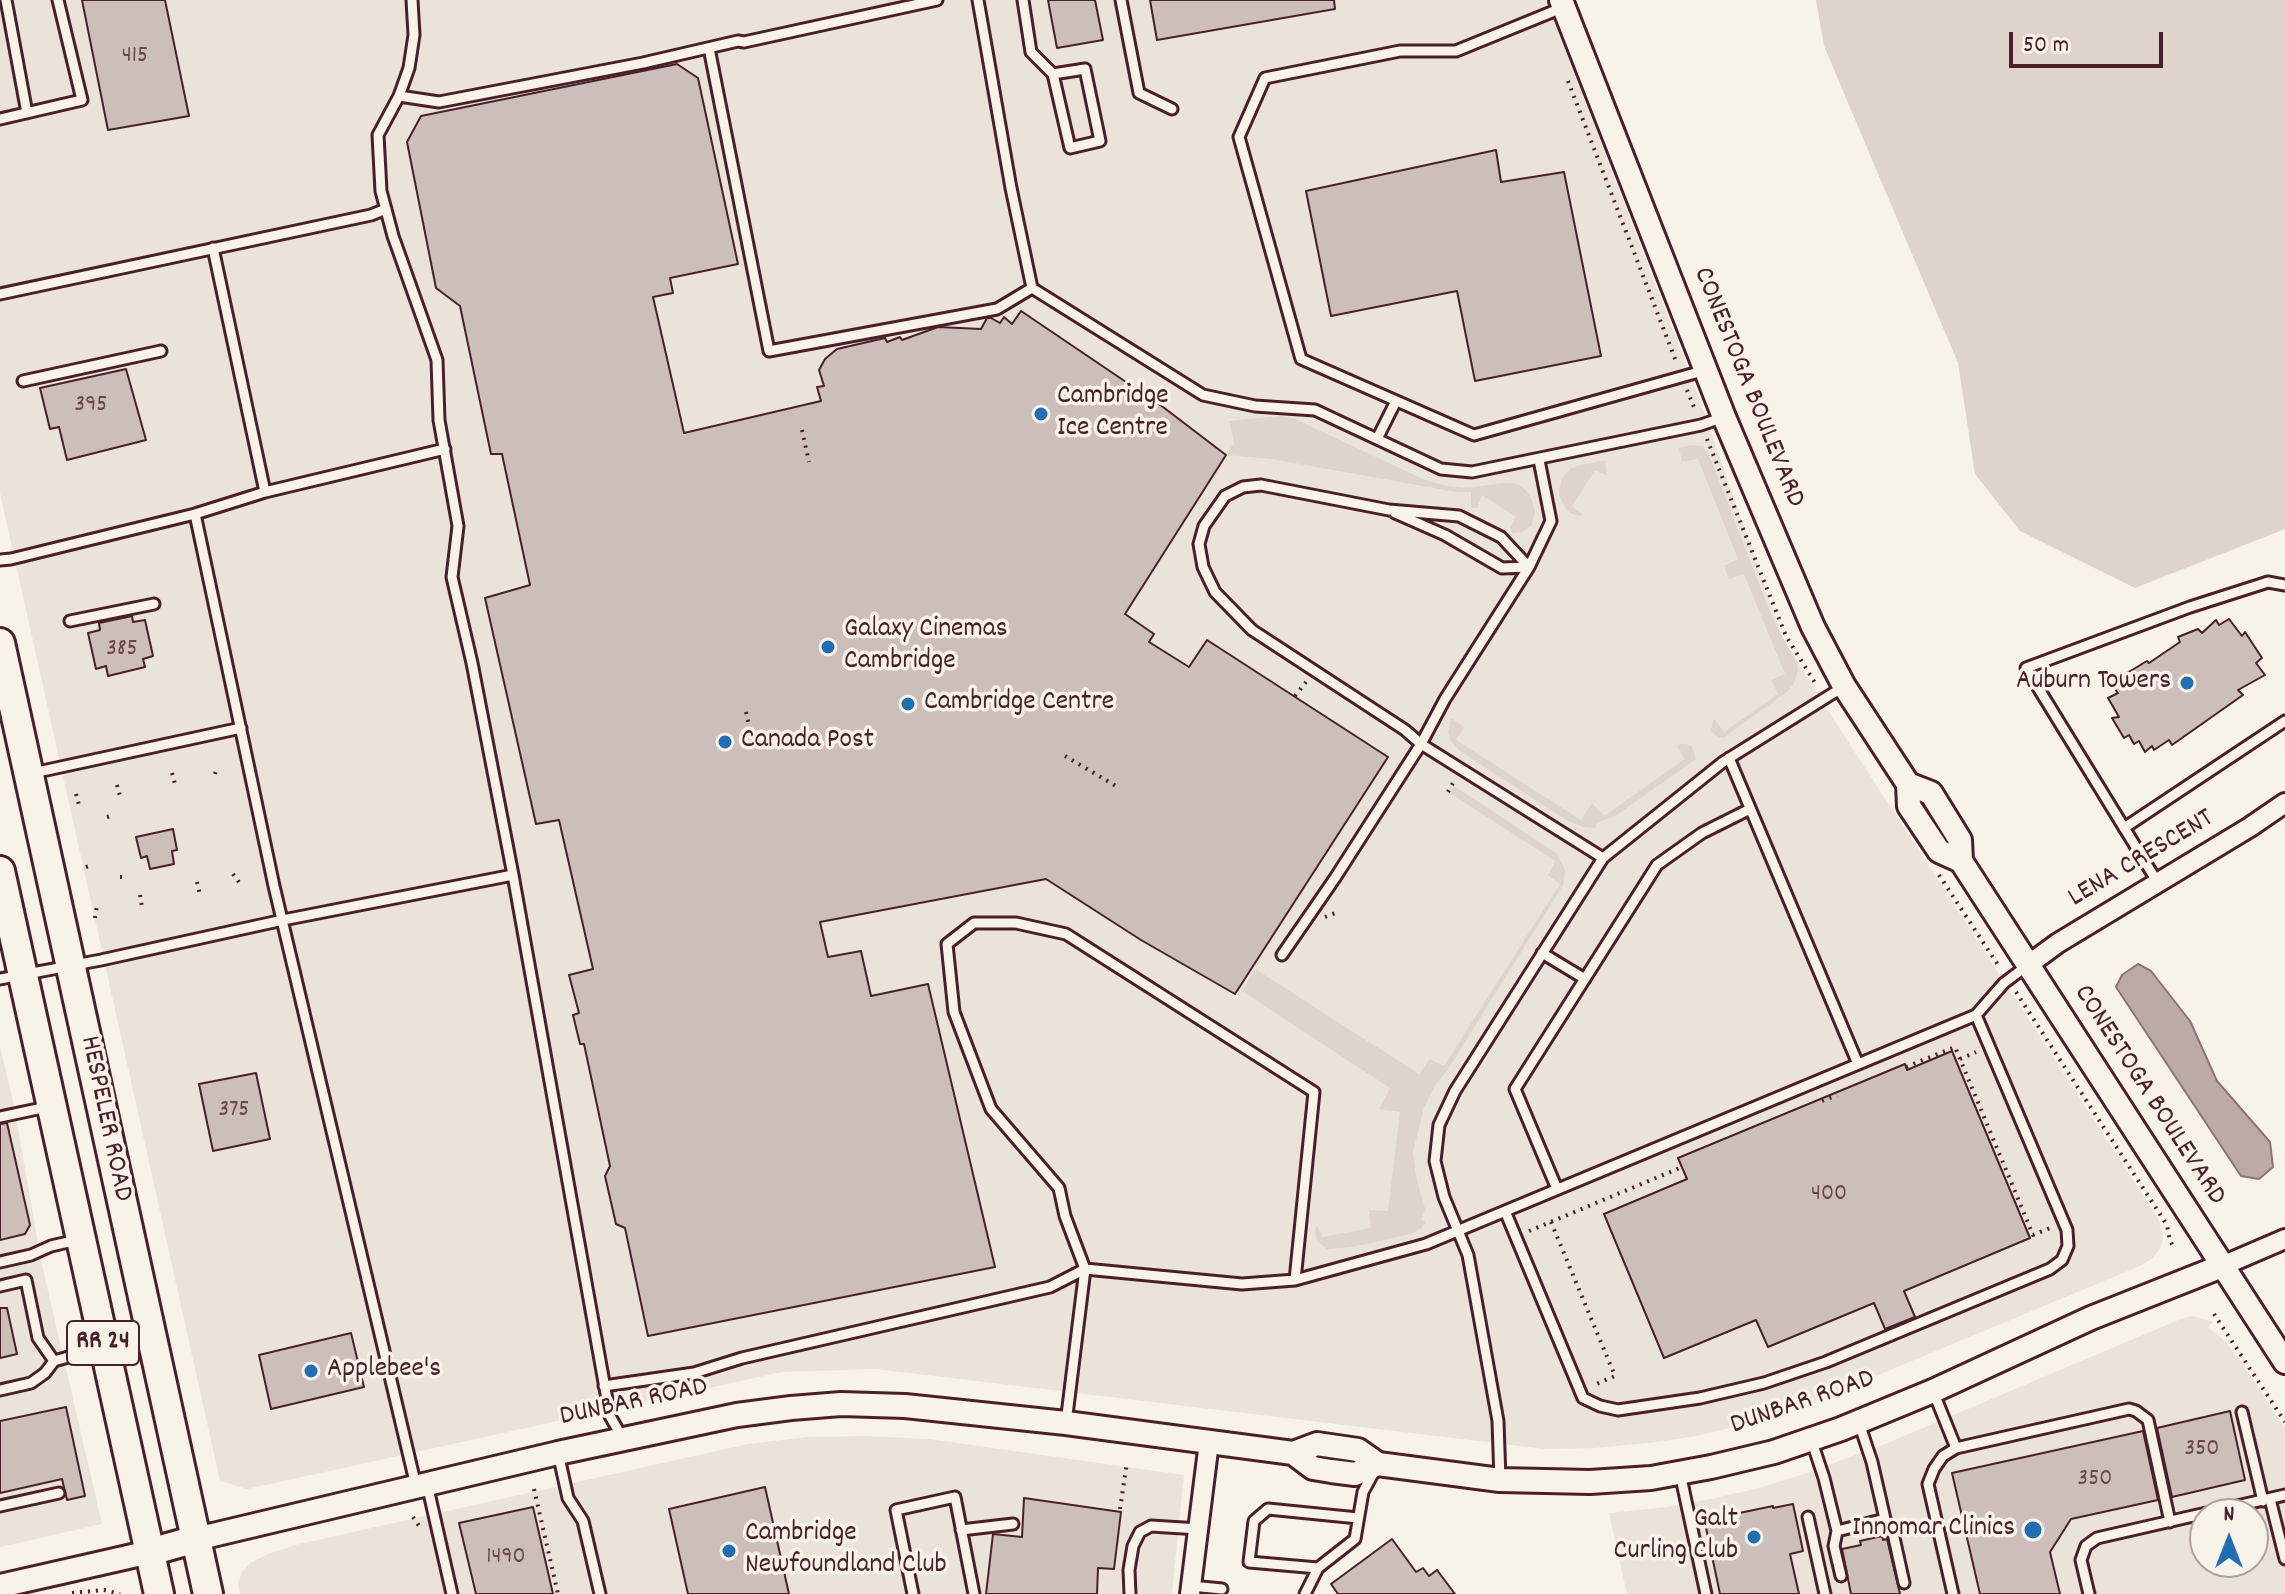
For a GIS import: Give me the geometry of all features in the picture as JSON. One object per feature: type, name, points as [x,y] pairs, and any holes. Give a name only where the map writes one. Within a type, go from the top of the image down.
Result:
[{"type":"main road","name":"HESPELER ROAD","points":[[0,643],[208,1594]]},
{"type":"main road","name":"HESPELER ROAD","points":[[0,871],[11,977],[51,1106],[159,1594]]},
{"type":"main road","name":"DUNBAR ROAD","points":[[150,1552],[196,1539]]},
{"type":"street","name":"CONESTOGA BOULEVARD","points":[[1562,3],[1724,417],[1813,627],[1844,686],[1908,784],[1909,806],[1933,843],[1939,851],[1961,861],[2285,1362]]},
{"type":"street","name":"LENA CRESCENT","points":[[2028,965],[2058,943],[2285,803]]},
{"type":"street","points":[[2222,1266],[2285,1239]]},
{"type":"street","name":"DUNBAR ROAD","points":[[196,1539],[558,1453],[737,1415],[841,1404],[905,1406],[1066,1423],[1293,1453],[1313,1468],[1355,1474],[1378,1464],[1500,1480],[1590,1482],[1651,1478],[1774,1452],[1859,1422],[2091,1318],[2222,1266]]},
{"type":"street","points":[[1191,1590],[1209,1442]]},
{"type":"street","name":"DUNBAR ROAD","points":[[0,1586],[150,1552]]},
{"type":"lane","points":[[6,0],[27,113]]},
{"type":"lane","points":[[0,119],[82,100],[58,0]]},
{"type":"lane","points":[[412,0],[413,46],[409,68],[399,96],[378,135],[381,191],[393,236],[437,360],[439,420],[458,526],[452,577],[513,875],[604,1386],[610,1416],[623,1439]]},
{"type":"lane","points":[[399,96],[439,102],[937,0]]},
{"type":"lane","points":[[978,0],[1032,288],[1203,395],[1255,406],[1315,410],[1441,469],[1472,472],[1701,425],[1724,417]]},
{"type":"lane","points":[[1023,0],[1031,52],[1053,74],[1070,148],[1100,141],[1085,69],[1053,74]]},
{"type":"lane","points":[[1121,0],[1139,93],[1172,109]]},
{"type":"lane","points":[[1562,3],[1456,51],[1400,51],[1265,78],[1239,137],[1301,359],[1474,435],[1706,370]]},
{"type":"lane","points":[[709,48],[769,351],[997,309],[1032,288]]},
{"type":"lane","points":[[0,294],[371,215],[386,209]]},
{"type":"lane","points":[[213,248],[265,492]]},
{"type":"lane","points":[[23,381],[161,351]]},
{"type":"lane","points":[[1377,439],[1396,401]]},
{"type":"lane","points":[[0,560],[195,514],[265,492],[445,449]]},
{"type":"lane","points":[[1282,955],[1421,744],[1445,699],[1529,567],[1551,521],[1539,460]]},
{"type":"lane","points":[[1529,567],[1501,537],[1459,516],[1389,510],[1261,485],[1243,487],[1225,496],[1204,526],[1199,544],[1203,567],[1215,592],[1252,630],[1405,730],[1421,744],[1603,858]]},
{"type":"lane","points":[[1389,510],[1445,535],[1502,568],[1529,567]]},
{"type":"lane","points":[[195,514],[283,920],[422,1485],[452,1594]]},
{"type":"lane","points":[[2158,883],[2026,668],[2190,607],[2268,582],[2285,585]]},
{"type":"lane","points":[[70,621],[154,604]]},
{"type":"lane","points":[[1500,1480],[1498,1421],[1468,1255],[1444,1197],[1435,1161],[1439,1125],[1455,1091],[1603,858],[1729,758],[1844,686]]},
{"type":"lane","points":[[2124,828],[2285,721]]},
{"type":"lane","points":[[29,774],[241,728]]},
{"type":"lane","points":[[1729,758],[1858,1064]]},
{"type":"lane","points":[[1557,1189],[1515,1089],[1657,865],[1702,833],[1750,809]]},
{"type":"lane","points":[[11,977],[513,875]]},
{"type":"lane","points":[[1066,1423],[1085,1269],[1065,1216],[1059,1188],[991,1109],[954,1012],[947,944],[974,923],[1016,923],[1066,934],[1314,1092],[1295,1280]]},
{"type":"lane","points":[[1542,953],[1585,979]]},
{"type":"lane","points":[[604,1386],[694,1373],[742,1358],[1050,1287],[1085,1269],[1242,1284],[1295,1280],[1426,1244],[1976,1015],[2004,983],[2028,965]]},
{"type":"lane","points":[[1505,1211],[1583,1398],[1618,1410],[1700,1398],[1764,1383],[1826,1362],[2050,1269],[2062,1260],[2068,1246],[2067,1230],[1976,1015]]},
{"type":"lane","points":[[0,1117],[51,1106]]},
{"type":"lane","points":[[0,1262],[80,1240]]},
{"type":"lane","points":[[0,1286],[26,1280],[38,1338],[54,1361]]},
{"type":"lane","points":[[0,1390],[31,1383],[45,1373],[54,1361],[104,1348]]},
{"type":"lane","points":[[1933,1391],[1956,1448]]},
{"type":"lane","points":[[1953,1594],[1928,1484],[1943,1456],[1956,1448],[2129,1409],[2136,1411],[2148,1420],[2170,1522]]},
{"type":"lane","points":[[2242,1412],[2265,1498]]},
{"type":"lane","points":[[1859,1422],[1885,1519],[1893,1533],[1904,1583]]},
{"type":"lane","points":[[1811,1439],[1837,1531],[1834,1546],[1841,1576]]},
{"type":"lane","points":[[558,1453],[568,1498],[583,1521],[600,1594]]},
{"type":"lane","points":[[1305,1594],[1318,1568],[1355,1539],[1363,1492],[1378,1464]]},
{"type":"lane","points":[[1680,1473],[1706,1594]]},
{"type":"lane","points":[[0,1506],[59,1493]]},
{"type":"lane","points":[[913,1594],[896,1510],[955,1497],[974,1594]]},
{"type":"lane","points":[[1318,1568],[1249,1562],[1254,1521],[1268,1509],[1358,1518]]},
{"type":"lane","points":[[2269,1509],[2285,1559]]},
{"type":"lane","points":[[1808,1517],[1825,1594]]},
{"type":"lane","points":[[2089,1594],[2081,1560],[2086,1546],[2097,1538],[2189,1518]]},
{"type":"lane","points":[[1837,1531],[1885,1519]]},
{"type":"lane","points":[[961,1530],[1013,1524]]},
{"type":"lane","points":[[1130,1594],[1129,1570],[1133,1546],[1140,1532],[1151,1526],[1199,1529]]},
{"type":"lane","points":[[1191,1590],[1222,1589]]},
{"type":"path","points":[[1567,78],[1786,636],[1804,665]]},
{"type":"path","points":[[802,430],[809,462]]},
{"type":"path","points":[[1295,696],[1306,682]]},
{"type":"path","points":[[746,712],[753,743]]},
{"type":"path","points":[[1065,756],[1116,786]]},
{"type":"path","points":[[215,774],[217,767]]},
{"type":"path","points":[[172,773],[175,784]]},
{"type":"path","points":[[1448,792],[1453,783]]},
{"type":"path","points":[[117,785],[120,796]]},
{"type":"path","points":[[76,794],[79,805]]},
{"type":"path","points":[[233,874],[241,885]]},
{"type":"path","points":[[197,882],[200,895]]},
{"type":"path","points":[[140,895],[142,907]]},
{"type":"path","points":[[95,918],[97,905]]},
{"type":"path","points":[[1323,918],[1338,912]]},
{"type":"path","points":[[2023,1003],[2167,1225],[2173,1246]]},
{"type":"path","points":[[1906,1067],[1955,1047],[2033,1235],[2051,1227]]},
{"type":"path","points":[[1822,1101],[1837,1095]]},
{"type":"path","points":[[1527,1232],[1682,1167]]},
{"type":"path","points":[[1551,1222],[1615,1376],[1580,1391]]},
{"type":"path","points":[[2214,1314],[2285,1422]]},
{"type":"path","points":[[1120,1509],[1127,1462]]},
{"type":"path","points":[[534,1489],[558,1594]]},
{"type":"path","points":[[66,1594],[104,1590],[120,1594]]},
{"type":"shaded area","points":[[0,0],[1546,0],[1701,403],[1782,636],[2159,1220],[2163,1238],[2161,1247],[2153,1258],[2140,1266],[1799,1408],[1697,1436],[1649,1443],[1545,1449],[876,1369],[782,1372],[247,1489],[220,1481],[0,493]]},
{"type":"shaded area","points":[[1816,0],[2285,0],[2285,529],[2135,588],[2020,531],[1975,474],[1958,363],[1824,46]]},
{"type":"shaded area","points":[[1281,416],[1293,418],[1425,480],[1467,488],[1503,483],[1519,485],[1532,500],[1535,512],[1532,525],[1522,532],[1512,533],[1510,528],[1516,517],[1482,495],[1477,508],[1471,508],[1471,492],[1456,492],[1272,459],[1226,455],[1234,443],[1229,421]]},
{"type":"shaded area","points":[[1703,446],[1711,460],[1772,617],[1798,670],[1788,691],[1723,738],[1711,731],[1713,720],[1724,732],[1778,694],[1771,680],[1785,674],[1744,574],[1729,579],[1724,566],[1738,559],[1698,459],[1682,462],[1679,448]]},
{"type":"shaded area","points":[[1605,460],[1607,474],[1595,470],[1572,506],[1583,515],[1572,514],[1559,495],[1561,480],[1570,469]]},
{"type":"shaded area","points":[[1451,718],[1464,727],[1456,740],[1581,820],[1592,803],[1604,816],[1685,759],[1677,747],[1680,744],[1692,747],[1696,759],[1615,816],[1596,823],[1596,828],[1583,827],[1566,820],[1460,751],[1448,732]]},
{"type":"shaded area","points":[[1454,786],[1556,853],[1565,870],[1563,885],[1424,1107],[1413,1152],[1425,1209],[1421,1220],[1426,1222],[1411,1234],[1352,1247],[1327,1249],[1317,1241],[1317,1225],[1322,1237],[1371,1228],[1369,1210],[1388,1211],[1400,1112],[1379,1109],[1390,1088],[1242,991],[1255,969],[1419,1074],[1430,1059],[1444,1066],[1560,884],[1548,875],[1555,861],[1450,793]]},
{"type":"shaded area","points":[[2138,964],[2151,971],[2190,1021],[2217,1081],[2270,1142],[2273,1167],[2259,1179],[2241,1176],[2116,987],[2122,975]]},
{"type":"shaded area","points":[[0,1046],[13,1101],[42,1265],[102,1524],[0,1547]]},
{"type":"shaded area","points":[[2194,1316],[2213,1322],[2208,1327],[2224,1340],[2243,1364],[2285,1429],[2285,1594],[1627,1594],[1609,1513],[1667,1507],[1759,1488],[1885,1444],[2183,1318]]},
{"type":"shaded area","points":[[807,1437],[929,1439],[1184,1475],[1172,1594],[240,1594],[238,1583],[250,1563],[295,1545],[748,1444]]},
{"type":"building","points":[[82,0],[165,0],[189,116],[108,130]]},
{"type":"building","points":[[1048,0],[1095,0],[1103,40],[1057,48]]},
{"type":"building","points":[[1150,0],[1334,0],[1335,9],[1157,40]]},
{"type":"building","name":"Cambridge Centre","points":[[677,64],[698,78],[738,264],[670,278],[673,293],[653,297],[684,433],[821,401],[817,387],[824,386],[819,370],[825,359],[837,349],[885,338],[887,342],[900,337],[902,340],[938,327],[981,329],[987,318],[1000,323],[1004,317],[1012,324],[1021,311],[1163,407],[1226,455],[1125,614],[1154,634],[1149,642],[1189,667],[1207,640],[1388,757],[1235,994],[1141,940],[1046,879],[820,922],[828,957],[861,951],[871,996],[928,984],[995,1267],[648,1336],[625,1228],[616,1224],[605,1176],[610,1166],[584,1044],[580,1044],[573,1015],[579,1013],[569,975],[593,969],[559,820],[536,824],[485,598],[530,585],[502,454],[491,454],[460,306],[436,288],[407,142],[421,116]]},
{"type":"building","points":[[1496,150],[1501,182],[1564,172],[1601,356],[1475,381],[1457,291],[1331,316],[1306,191]]},
{"type":"building","points":[[126,369],[146,440],[67,460],[59,427],[50,429],[40,388]]},
{"type":"building","points":[[132,616],[133,622],[145,620],[153,656],[143,659],[145,667],[108,676],[106,666],[96,669],[88,633],[100,630],[99,623]]},
{"type":"building","name":"Auburn Towers","points":[[2229,619],[2242,636],[2245,632],[2262,658],[2256,663],[2265,675],[2238,690],[2243,695],[2172,745],[2169,740],[2145,752],[2139,741],[2134,744],[2129,735],[2124,738],[2112,718],[2119,717],[2108,698],[2118,693],[2114,688],[2132,678],[2127,673],[2147,661],[2149,663],[2180,642],[2178,637],[2198,629],[2202,633],[2216,620],[2219,625]]},
{"type":"building","points":[[173,829],[177,850],[172,851],[174,864],[150,869],[147,856],[141,858],[136,837]]},
{"type":"building","points":[[1952,1051],[2030,1238],[1904,1291],[1915,1317],[1885,1329],[1874,1303],[1768,1347],[1756,1320],[1664,1358],[1604,1214],[1687,1179],[1678,1158],[1905,1064],[1907,1070]]},
{"type":"building","points":[[256,1073],[270,1139],[213,1151],[199,1084]]},
{"type":"building","points":[[7,1123],[30,1225],[25,1234],[0,1240],[0,1124]]},
{"type":"building","points":[[0,1308],[7,1308],[17,1354],[0,1358]]},
{"type":"building","name":"Applebee's","points":[[351,1333],[364,1387],[271,1409],[259,1355]]},
{"type":"building","points":[[66,1407],[85,1496],[67,1500],[62,1479],[0,1493],[0,1421]]},
{"type":"building","points":[[2230,1411],[2245,1480],[2172,1497],[2157,1428]]},
{"type":"building","points":[[2143,1431],[2158,1500],[2071,1519],[2050,1552],[2060,1594],[1980,1594],[1952,1473]]},
{"type":"building","name":"Cambridge Newfoundland Club","points":[[765,1487],[789,1594],[688,1594],[669,1509]]},
{"type":"building","points":[[1024,1498],[1121,1512],[1114,1569],[1098,1568],[1097,1594],[986,1594],[993,1534],[1022,1537]]},
{"type":"building","name":"Galt Curling Club","points":[[1793,1504],[1803,1551],[1790,1554],[1799,1594],[1720,1594],[1705,1523],[1721,1520],[1720,1517]]},
{"type":"building","points":[[533,1507],[553,1594],[476,1594],[459,1523]]},
{"type":"building","points":[[1882,1536],[1883,1540],[1887,1539],[1900,1594],[1851,1594],[1842,1549]]},
{"type":"building","points":[[1392,1539],[1416,1572],[1423,1568],[1429,1576],[1437,1570],[1455,1594],[1338,1594],[1331,1584]]},
{"type":"place","name":"Cambridge Ice Centre","points":[[1041,414]]},
{"type":"place","name":"Galaxy Cinemas Cambridge","points":[[828,647]]},
{"type":"place","name":"Auburn Towers","points":[[2187,683]]},
{"type":"place","name":"Cambridge Centre","points":[[908,704]]},
{"type":"place","name":"Canada Post","points":[[725,742]]},
{"type":"place","name":"Applebee's","points":[[311,1371]]},
{"type":"place","name":"Innomar Clinics","points":[[2033,1530]]},
{"type":"place","name":"Galt Curling Club","points":[[1754,1537]]},
{"type":"place","name":"Cambridge Newfoundland Club","points":[[729,1551]]}]
